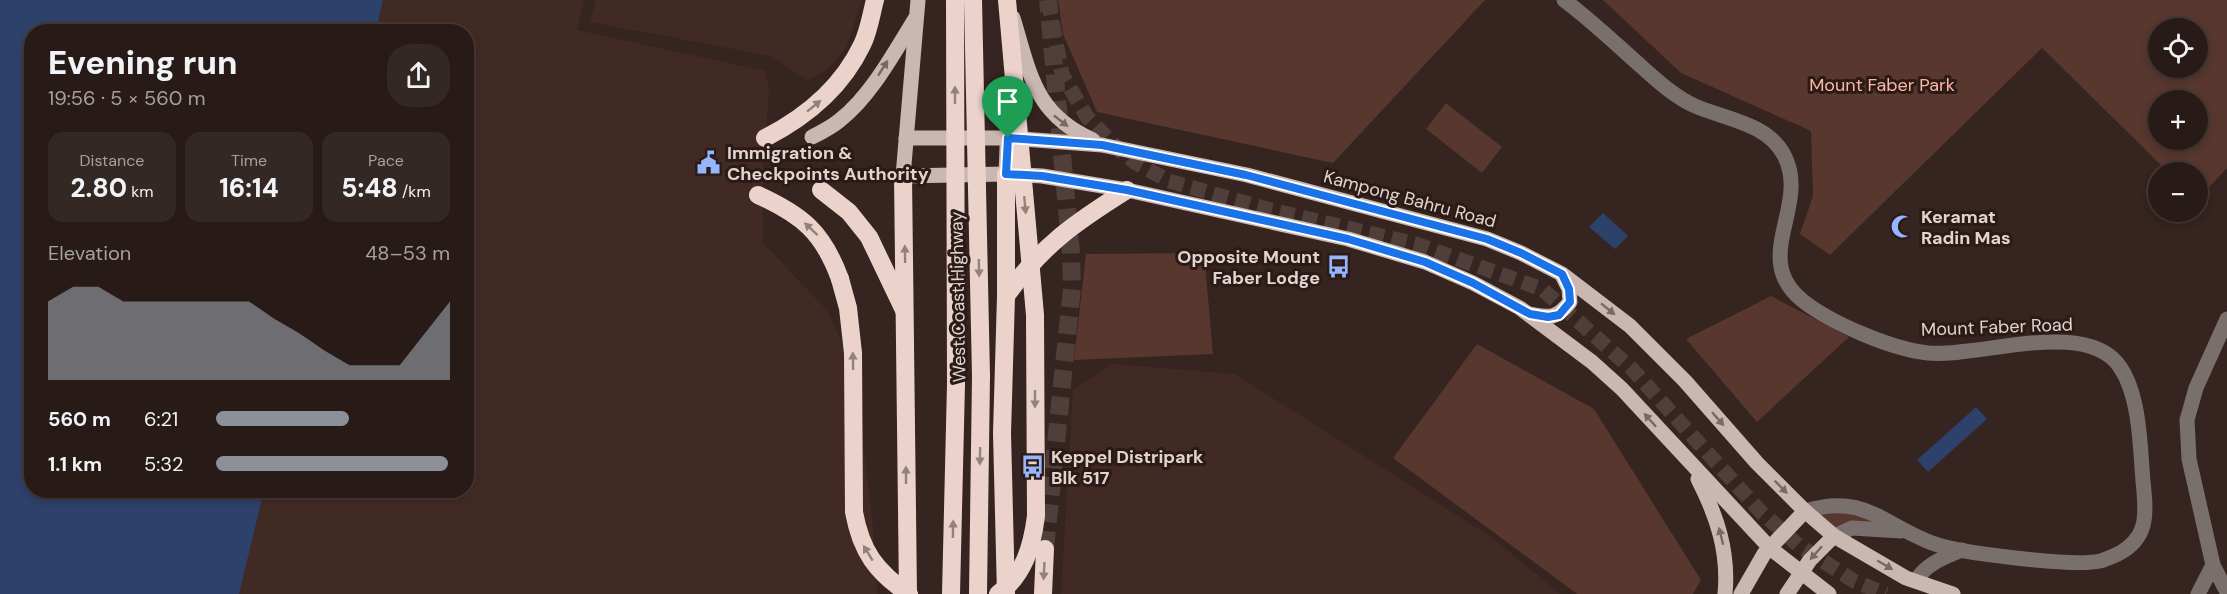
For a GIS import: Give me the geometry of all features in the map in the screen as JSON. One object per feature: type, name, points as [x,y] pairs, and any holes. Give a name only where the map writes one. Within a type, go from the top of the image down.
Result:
[{"type":"highway","points":[[765,138],[795,122],[820,101],[844,75],[863,43],[875,0]]},
{"type":"highway","name":"West Coast Highway","points":[[951,594],[956,384],[955,0]]},
{"type":"highway","name":"West Coast Highway","points":[[973,0],[981,376],[978,594]]},
{"type":"highway","points":[[998,594],[1013,580],[1023,566],[1033,537],[1036,516],[1035,315],[1010,4]]},
{"type":"highway","points":[[1006,174],[1006,296],[1002,433],[1006,594]]},
{"type":"highway","points":[[903,176],[908,594]]},
{"type":"highway","points":[[821,190],[849,212],[864,231],[905,313]]},
{"type":"highway","points":[[1006,296],[1032,262],[1061,234],[1127,190]]},
{"type":"highway","points":[[758,195],[781,205],[797,216],[822,239],[833,259],[848,308],[853,353],[854,512],[857,531],[869,556],[881,572],[908,594]]},
{"type":"highway","points":[[1042,594],[1045,549]]},
{"type":"main road","points":[[918,0],[903,176],[1006,174],[1042,176],[1127,190],[1348,239],[1425,262],[1473,283],[1530,314],[1593,362],[1622,389],[1770,548],[1829,594]]},
{"type":"main road","points":[[1006,174],[1010,4]]},
{"type":"main road","points":[[1010,4],[1039,96],[1052,114],[1067,126],[1102,145]]},
{"type":"main road","points":[[812,137],[840,120],[854,106],[869,88],[917,16]]},
{"type":"main road","name":"Kampong Bahru Road","points":[[906,138],[1008,138],[1102,145],[1246,175],[1487,239],[1521,253],[1562,274],[1630,326],[1685,381],[1743,448],[1805,511],[1834,536],[1906,578],[1953,594]]},
{"type":"main road","points":[[1530,314],[1548,317],[1559,315],[1570,302],[1569,289],[1562,274]]},
{"type":"main road","points":[[1690,464],[1712,507],[1720,531],[1725,556],[1725,594]]},
{"type":"main road","points":[[1741,594],[1758,562],[1805,511]]},
{"type":"main road","points":[[1786,594],[1818,550],[1834,536]]},
{"type":"street","name":"Mount Faber Road","points":[[1564,0],[1670,92],[1695,106],[1745,124],[1764,134],[1783,153],[1789,167],[1791,199],[1779,252],[1779,263],[1788,288],[1811,307],[1873,337],[1900,347],[1928,353],[2052,342],[2092,345],[2106,352],[2119,364],[2130,384],[2146,510],[2144,528],[2135,540],[2120,553],[2100,561],[2078,562],[2019,558],[1936,545],[1904,531],[1879,515],[1853,506],[1836,504],[1805,511]]},
{"type":"street","points":[[2226,324],[2196,388],[2187,420],[2189,459],[2213,565],[2227,592]]},
{"type":"street","name":"Mount Faber Road","points":[[1834,536],[1852,528],[1904,531]]},
{"type":"street","points":[[1916,581],[1931,564],[1962,550]]},
{"type":"street","points":[[2198,594],[2213,565]]},
{"type":"shaded area","points":[[383,0],[584,0],[577,30],[765,71],[769,89],[763,173],[763,243],[828,311],[853,370],[872,515],[877,594],[239,594],[262,498],[474,498],[474,24],[378,24]]},
{"type":"shaded area","points":[[596,0],[862,0],[846,48],[827,70],[807,80],[771,56],[590,22]]},
{"type":"shaded area","points":[[1113,364],[1235,374],[1490,536],[1560,594],[1061,594],[1073,389]]},
{"type":"green space","points":[[1058,0],[1485,0],[1333,163],[1097,112],[1063,34]]},
{"type":"green space","name":"Mount Faber Park","points":[[1603,0],[2227,0],[2227,168],[2208,188],[2208,162],[2158,162],[2042,48],[1830,255],[1800,234],[1813,196],[1811,131],[1681,73]]},
{"type":"green space","points":[[1446,103],[1502,147],[1482,173],[1426,129]]},
{"type":"green space","points":[[1204,253],[1213,354],[1074,360],[1086,254]]},
{"type":"green space","points":[[1771,296],[1849,337],[1757,422],[1686,339]]},
{"type":"green space","points":[[1477,344],[1594,409],[1701,580],[1693,594],[1577,594],[1393,458]]},
{"type":"green space","points":[[1836,504],[1904,531],[1834,536],[1805,511]]},
{"type":"water","points":[[0,0],[383,0],[378,24],[24,24],[24,498],[262,498],[239,594],[0,594]]},
{"type":"water","points":[[1603,213],[1628,236],[1615,249],[1589,227]]},
{"type":"water","points":[[1976,407],[1987,419],[1928,472],[1917,460]]},
{"type":"tunnel","points":[[1048,0],[1062,74],[1087,117],[1117,148],[1136,163],[1169,181],[1267,209],[1416,244],[1542,289],[1632,369],[1760,511],[1798,545],[1854,581],[1886,594]]},
{"type":"tunnel","points":[[1045,549],[1072,288],[1071,253],[1048,0]]},
{"type":"place","name":"Immigration & Checkpoints Authority","points":[[709,163]]},
{"type":"place","name":"Keramat Radin Mas","points":[[1903,227]]},
{"type":"place","name":"Opposite Mount Faber Lodge","points":[[1338,267]]},
{"type":"place","name":"Keppel Distripark Blk 517","points":[[1033,467]]},
{"type":"route","points":[[1008,138],[1102,145],[1246,175],[1487,239],[1562,274],[1569,289],[1570,302],[1559,315],[1548,317],[1530,314],[1473,283],[1425,262],[1348,239],[1127,190],[1042,176],[1006,174],[1008,138]]}]
